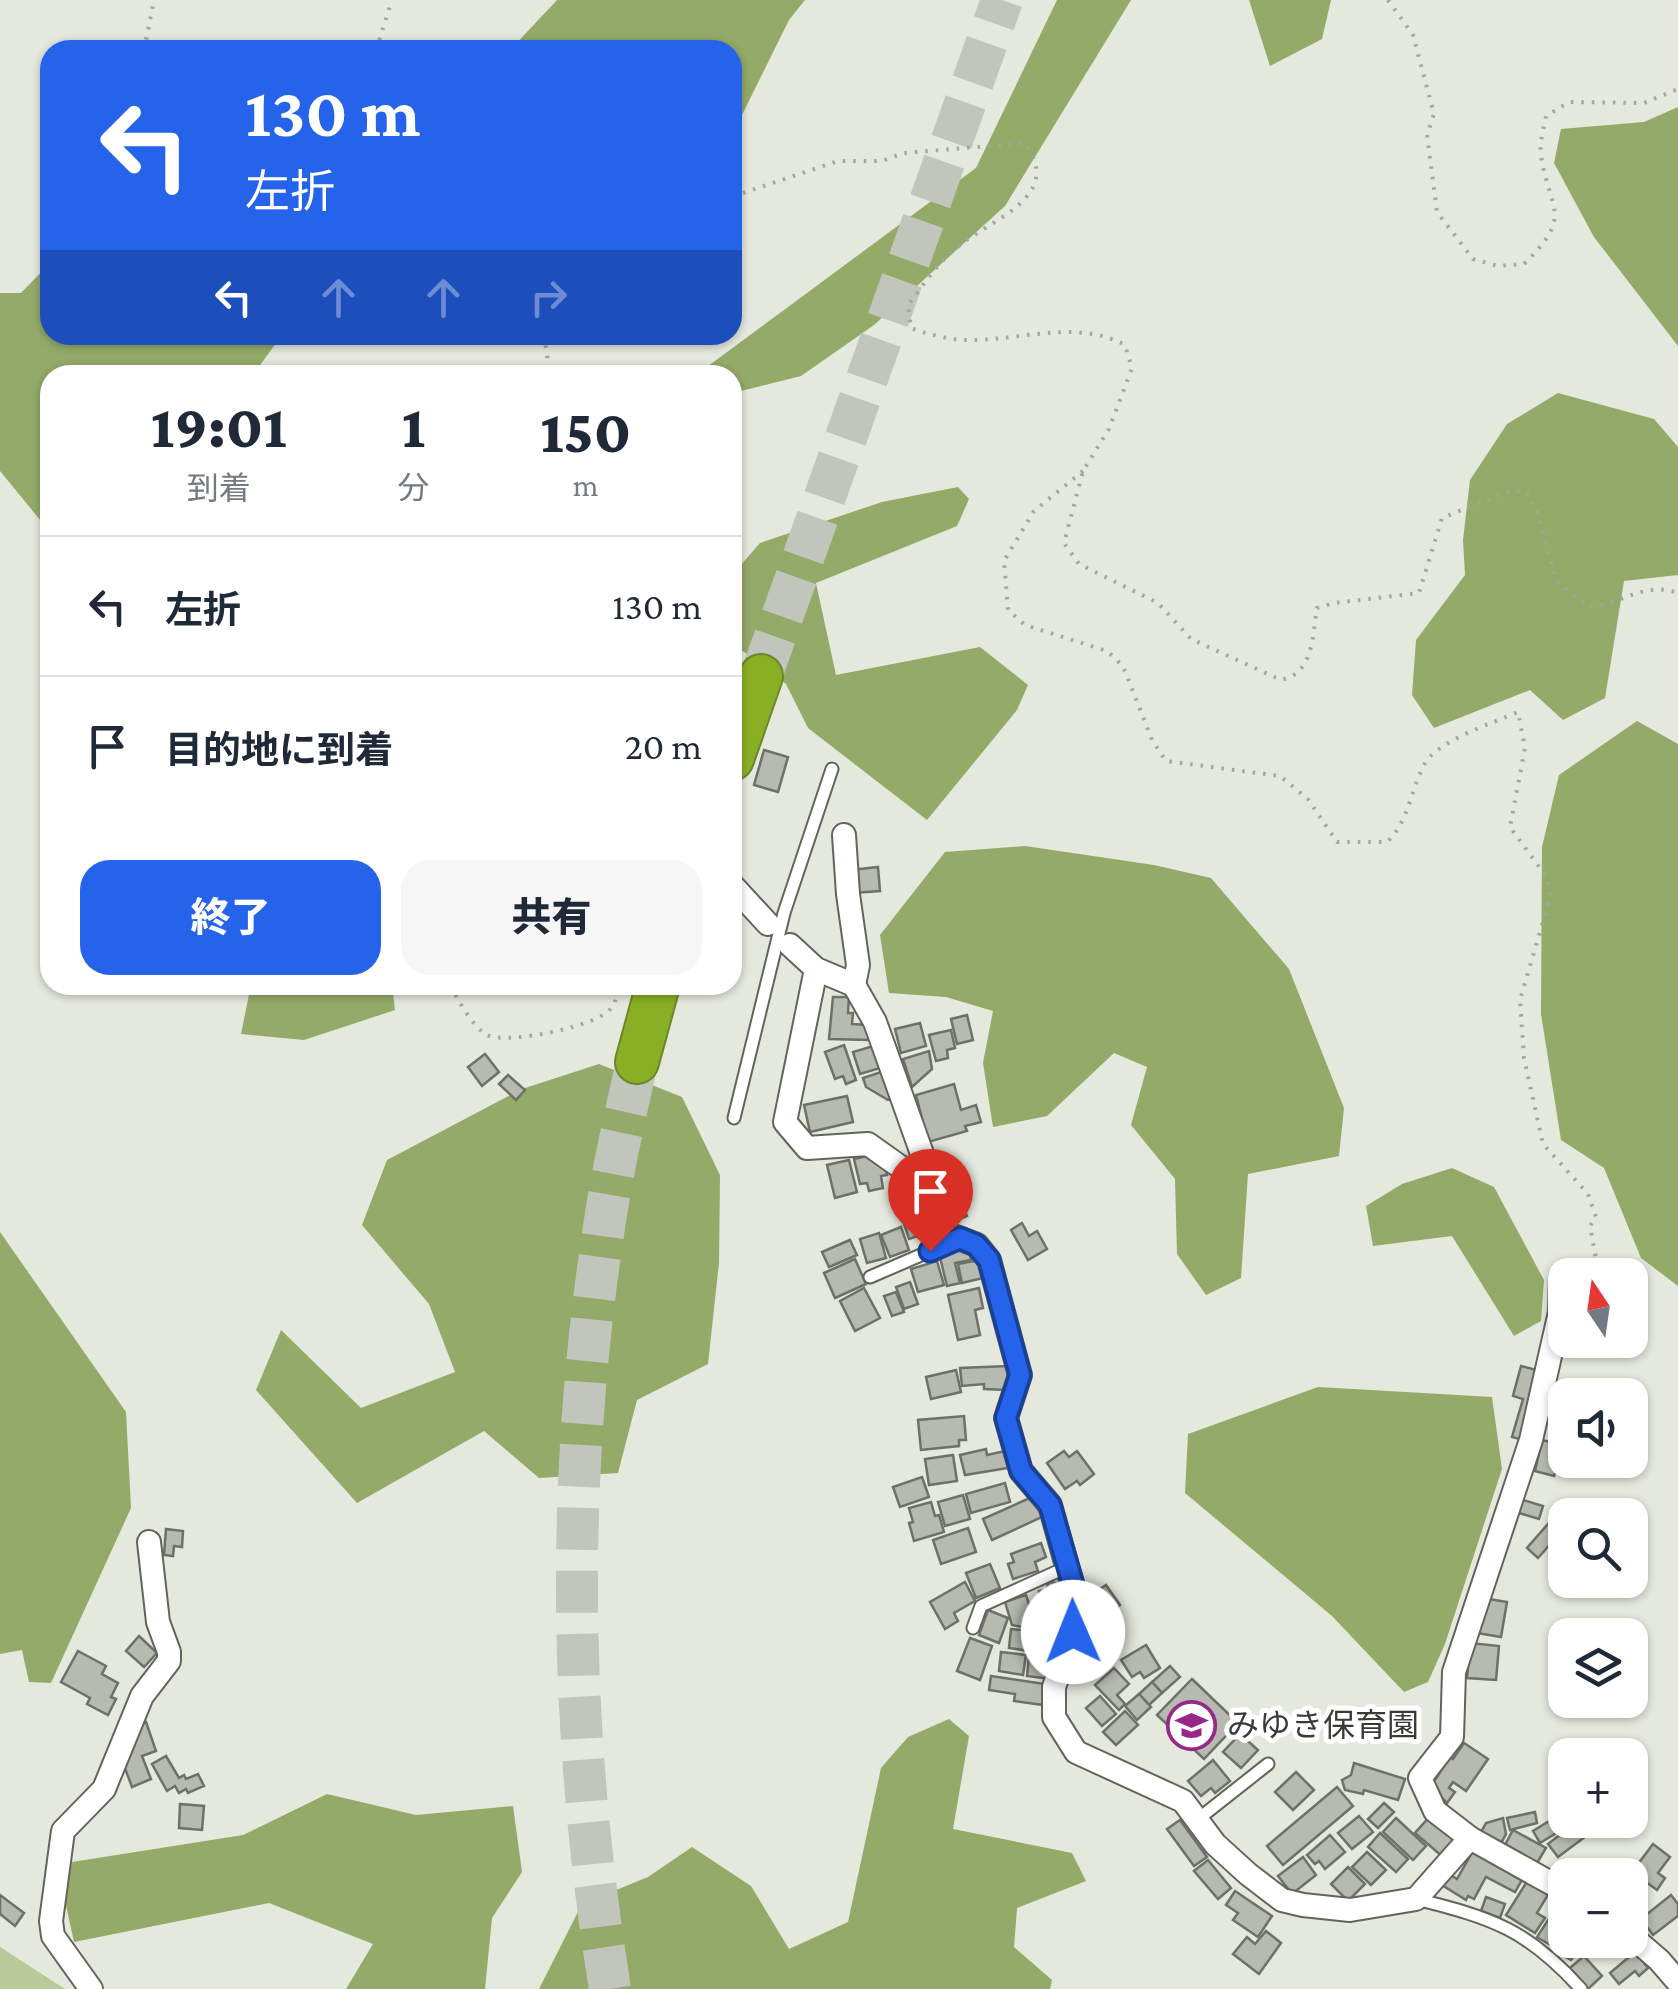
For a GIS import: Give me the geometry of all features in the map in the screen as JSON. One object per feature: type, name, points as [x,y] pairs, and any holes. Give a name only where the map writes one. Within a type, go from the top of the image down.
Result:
[{"type":"highway","points":[[742,730],[761,676]]},
{"type":"highway","points":[[636,1062],[655,995]]},
{"type":"street","points":[[844,835],[858,966],[854,984]]},
{"type":"street","points":[[742,896],[768,924]]},
{"type":"street","points":[[790,945],[816,969],[854,984],[875,1022],[952,1236]]},
{"type":"street","points":[[816,969],[784,1122],[806,1148],[868,1144],[906,1171],[936,1224],[952,1236],[976,1245],[989,1260],[1020,1375],[1006,1418],[1021,1471],[1050,1505],[1074,1588],[1073,1632],[1054,1687],[1054,1718],[1076,1752],[1183,1801],[1214,1844],[1282,1900],[1350,1910],[1416,1900],[1470,1838]]},
{"type":"street","points":[[1548,1882],[1470,1838],[1435,1812],[1420,1778],[1452,1737],[1454,1672],[1530,1440],[1549,1358]]},
{"type":"street","points":[[91,1989],[53,1936],[53,1903],[63,1830],[104,1789],[142,1696],[169,1661],[158,1622],[148,1542]]},
{"type":"street","points":[[1648,1950],[1678,1982]]},
{"type":"lane","points":[[734,1118],[784,913],[832,770]]},
{"type":"lane","points":[[870,1277],[952,1236]]},
{"type":"lane","points":[[972,1628],[981,1606],[1067,1567]]},
{"type":"lane","points":[[1197,1820],[1268,1764]]},
{"type":"lane","points":[[1416,1900],[1468,1912],[1515,1931],[1551,1956],[1581,1989]]},
{"type":"path","points":[[146,40],[154,0]]},
{"type":"path","points":[[379,40],[392,0]]},
{"type":"path","points":[[1388,0],[1412,35],[1434,114],[1427,135],[1437,212],[1473,259],[1498,266],[1524,264],[1546,242],[1557,210],[1540,152],[1546,116],[1569,102],[1644,103],[1678,89]]},
{"type":"path","points":[[742,194],[838,162],[1025,143],[1036,158],[1035,186],[1022,203],[958,246],[930,276],[908,305],[911,328],[964,340],[1061,332],[1107,335],[1124,345],[1132,368],[1120,404],[1084,471],[1064,543],[1080,564],[1158,603],[1191,639],[1281,680],[1293,678],[1308,664],[1317,608],[1419,594],[1442,518],[1510,490],[1528,492],[1557,582],[1590,606],[1606,605],[1638,591],[1663,588],[1678,593]]},
{"type":"path","points":[[1084,471],[1034,511],[1004,560],[1008,610],[1025,626],[1106,652],[1123,666],[1152,740],[1166,761],[1280,776],[1308,799],[1337,842],[1388,842],[1401,830],[1425,762],[1448,743],[1518,712],[1525,748],[1510,827],[1548,879],[1550,898],[1520,1000],[1524,1058],[1543,1144],[1588,1194],[1596,1217],[1590,1226],[1596,1258]]},
{"type":"path","points":[[454,995],[486,1035],[512,1039],[593,1022],[612,1009],[616,995]]},
{"type":"green space","points":[[557,0],[805,0],[789,20],[742,115],[742,40],[519,40]]},
{"type":"green space","points":[[1057,0],[1131,0],[1005,206],[874,325],[801,376],[742,391],[742,365],[710,365],[742,345],[742,341],[976,168]]},
{"type":"green space","points":[[1249,0],[1331,0],[1322,39],[1270,66]]},
{"type":"green space","points":[[1678,107],[1678,346],[1594,237],[1554,163],[1561,129],[1644,122]]},
{"type":"green space","points":[[40,273],[40,345],[275,345],[260,365],[40,365],[40,520],[0,471],[0,293],[21,293]]},
{"type":"green space","points":[[1558,393],[1654,419],[1678,447],[1678,575],[1624,581],[1605,698],[1563,720],[1530,690],[1434,728],[1412,695],[1416,640],[1465,575],[1463,540],[1470,480],[1507,424]]},
{"type":"green space","points":[[958,487],[969,499],[957,526],[816,583],[836,675],[980,647],[1028,685],[1017,710],[927,820],[808,728],[786,684],[742,652],[742,564],[760,543],[882,502]]},
{"type":"green space","points":[[1637,721],[1678,744],[1678,1286],[1648,1263],[1648,1258],[1641,1258],[1604,1168],[1561,1140],[1541,1014],[1542,847],[1559,775]]},
{"type":"green space","points":[[1025,846],[1154,865],[1211,878],[1289,969],[1344,1108],[1339,1156],[1248,1174],[1241,1278],[1206,1295],[1177,1254],[1175,1179],[1131,1125],[1147,1067],[1114,1053],[1047,1116],[993,1127],[983,1063],[993,1011],[946,997],[889,993],[880,935],[945,852]]},
{"type":"green space","points":[[249,995],[393,995],[395,1010],[304,1040],[241,1034]]},
{"type":"green space","points":[[599,1064],[682,1097],[720,1175],[719,1263],[708,1364],[637,1400],[618,1473],[539,1478],[484,1431],[357,1503],[256,1390],[281,1330],[361,1408],[455,1372],[429,1304],[362,1225],[387,1160],[522,1089]]},
{"type":"green space","points":[[1452,1168],[1494,1187],[1544,1280],[1541,1321],[1514,1336],[1452,1236],[1373,1246],[1366,1206],[1402,1184]]},
{"type":"green space","points":[[0,1232],[126,1412],[131,1508],[51,1683],[29,1682],[22,1650],[0,1654]]},
{"type":"green space","points":[[1318,1387],[1492,1397],[1502,1469],[1445,1644],[1428,1682],[1404,1692],[1332,1616],[1185,1493],[1188,1434]]},
{"type":"green space","points":[[949,1719],[969,1736],[953,1829],[1072,1853],[1086,1881],[1017,1908],[1014,1947],[1052,1980],[1050,1989],[539,1989],[582,1904],[648,1877],[692,1847],[751,1886],[789,1949],[848,1922],[881,1768],[908,1737]]},
{"type":"green space","points":[[327,1794],[416,1815],[513,1806],[522,1872],[492,1918],[485,1989],[346,1989],[373,1944],[269,1903],[74,1942],[64,1896],[72,1862],[243,1835]]},
{"type":"green space","points":[[0,1947],[65,1989],[0,1989]]},
{"type":"building","points":[[764,750],[788,757],[778,792],[754,785]]},
{"type":"building","points":[[878,867],[880,891],[853,893],[850,870]]},
{"type":"building","points":[[833,997],[849,997],[852,1024],[870,1025],[869,1040],[829,1039]]},
{"type":"building","points":[[967,1015],[973,1040],[957,1044],[951,1019]]},
{"type":"building","points":[[920,1023],[926,1046],[901,1053],[895,1029]]},
{"type":"building","points":[[951,1030],[955,1048],[947,1050],[948,1058],[936,1061],[929,1035]]},
{"type":"building","points":[[880,1044],[887,1066],[860,1074],[853,1052]]},
{"type":"building","points":[[844,1045],[856,1080],[846,1084],[843,1076],[835,1079],[825,1052]]},
{"type":"building","points":[[929,1051],[932,1069],[912,1087],[903,1059]]},
{"type":"building","points":[[485,1054],[499,1072],[482,1086],[468,1067]]},
{"type":"building","points":[[887,1070],[897,1097],[888,1100],[866,1087],[863,1078]]},
{"type":"building","points":[[508,1075],[525,1090],[516,1100],[499,1084]]},
{"type":"building","points":[[954,1084],[961,1110],[976,1105],[981,1122],[965,1126],[967,1131],[928,1142],[916,1095]]},
{"type":"building","points":[[847,1096],[853,1122],[810,1132],[804,1105]]},
{"type":"building","points":[[876,1154],[884,1159],[887,1175],[881,1176],[883,1188],[869,1191],[867,1183],[860,1184],[854,1159]]},
{"type":"building","points":[[952,1159],[957,1180],[942,1184],[937,1162]]},
{"type":"building","points":[[849,1160],[857,1192],[835,1198],[827,1165]]},
{"type":"building","points":[[959,1198],[967,1216],[954,1222],[946,1204]]},
{"type":"building","points":[[923,1218],[927,1233],[909,1239],[904,1224]]},
{"type":"building","points":[[1022,1223],[1029,1236],[1037,1231],[1047,1249],[1028,1260],[1011,1230]]},
{"type":"building","points":[[901,1227],[909,1250],[890,1257],[881,1235]]},
{"type":"building","points":[[879,1233],[886,1258],[867,1263],[860,1239]]},
{"type":"building","points":[[850,1240],[857,1255],[829,1267],[822,1252]]},
{"type":"building","points":[[968,1246],[971,1260],[955,1263],[960,1283],[947,1286],[939,1253]]},
{"type":"building","points":[[855,1259],[866,1284],[835,1298],[824,1273]]},
{"type":"building","points":[[979,1260],[983,1278],[962,1283],[958,1264]]},
{"type":"building","points":[[937,1261],[944,1285],[918,1292],[911,1269]]},
{"type":"building","points":[[910,1282],[918,1304],[904,1309],[896,1287]]},
{"type":"building","points":[[864,1288],[880,1318],[855,1331],[840,1301]]},
{"type":"building","points":[[979,1288],[983,1308],[975,1310],[980,1335],[958,1340],[948,1295]]},
{"type":"building","points":[[896,1292],[904,1312],[892,1316],[884,1296]]},
{"type":"building","points":[[1008,1366],[1007,1390],[984,1389],[984,1384],[962,1386],[960,1368]]},
{"type":"building","points":[[1521,1366],[1540,1371],[1526,1441],[1512,1437],[1523,1399],[1513,1396]]},
{"type":"building","points":[[956,1370],[961,1392],[931,1399],[926,1377]]},
{"type":"building","points":[[964,1416],[966,1440],[959,1440],[959,1446],[921,1450],[918,1420]]},
{"type":"building","points":[[1542,1440],[1548,1442],[1548,1474],[1535,1471]]},
{"type":"building","points":[[986,1449],[987,1455],[1005,1451],[1008,1468],[965,1475],[960,1455]]},
{"type":"building","points":[[1064,1451],[1069,1457],[1077,1451],[1094,1474],[1080,1485],[1077,1481],[1065,1489],[1047,1463]]},
{"type":"building","points":[[953,1455],[957,1481],[929,1485],[925,1459]]},
{"type":"building","points":[[922,1477],[929,1497],[900,1507],[893,1487]]},
{"type":"building","points":[[1005,1483],[1010,1502],[971,1513],[966,1494]]},
{"type":"building","points":[[963,1495],[970,1519],[945,1526],[938,1502]]},
{"type":"building","points":[[1032,1497],[1042,1517],[992,1540],[983,1519]]},
{"type":"building","points":[[1523,1500],[1543,1506],[1539,1519],[1519,1513]]},
{"type":"building","points":[[931,1502],[944,1532],[914,1541],[909,1508]]},
{"type":"building","points":[[1548,1524],[1548,1547],[1538,1558],[1527,1548]]},
{"type":"building","points":[[968,1528],[976,1552],[941,1564],[933,1540]]},
{"type":"building","points":[[166,1529],[183,1531],[182,1547],[174,1546],[173,1556],[164,1555]]},
{"type":"building","points":[[1041,1543],[1046,1557],[1035,1562],[1038,1571],[1013,1579],[1008,1564],[1014,1562],[1011,1554]]},
{"type":"building","points":[[990,1564],[1000,1588],[976,1598],[966,1573]]},
{"type":"building","points":[[965,1582],[975,1601],[954,1613],[958,1621],[945,1629],[930,1602]]},
{"type":"building","points":[[1048,1582],[1066,1584],[1062,1619],[1044,1617],[1039,1591],[1047,1590]]},
{"type":"building","points":[[1106,1585],[1120,1605],[1090,1626],[1082,1614],[1097,1603],[1091,1595]]},
{"type":"building","points":[[1026,1595],[1036,1625],[1012,1625],[1005,1602]]},
{"type":"building","points":[[1483,1598],[1507,1602],[1501,1637],[1477,1633]]},
{"type":"building","points":[[988,1610],[1008,1618],[999,1643],[979,1635]]},
{"type":"building","points":[[1011,1629],[1032,1631],[1029,1651],[1009,1648]]},
{"type":"building","points":[[1034,1633],[1060,1636],[1057,1656],[1032,1653]]},
{"type":"building","points":[[139,1636],[157,1653],[144,1667],[126,1651]]},
{"type":"building","points":[[970,1638],[992,1646],[980,1680],[957,1671]]},
{"type":"building","points":[[1470,1643],[1499,1646],[1496,1680],[1467,1678]]},
{"type":"building","points":[[1146,1645],[1160,1668],[1144,1678],[1140,1672],[1132,1677],[1121,1660]]},
{"type":"building","points":[[78,1651],[106,1666],[102,1674],[118,1683],[108,1715],[87,1704],[90,1698],[61,1682]]},
{"type":"building","points":[[1001,1652],[1026,1655],[1023,1675],[999,1671]]},
{"type":"building","points":[[1029,1656],[1054,1659],[1051,1679],[1027,1676]]},
{"type":"building","points":[[1170,1666],[1180,1677],[1162,1693],[1152,1682]]},
{"type":"building","points":[[1114,1668],[1129,1684],[1117,1695],[1125,1704],[1119,1710],[1095,1685]]},
{"type":"building","points":[[991,1676],[1045,1684],[1043,1705],[1014,1701],[1015,1694],[989,1690]]},
{"type":"building","points":[[1192,1679],[1238,1723],[1204,1759],[1157,1715]]},
{"type":"building","points":[[1152,1682],[1162,1693],[1149,1705],[1139,1694]]},
{"type":"building","points":[[1139,1694],[1151,1707],[1137,1720],[1125,1706]]},
{"type":"building","points":[[1100,1696],[1116,1714],[1102,1726],[1086,1708]]},
{"type":"building","points":[[1125,1711],[1138,1725],[1116,1745],[1103,1732]]},
{"type":"building","points":[[146,1722],[156,1751],[142,1756],[151,1779],[132,1787],[123,1763],[127,1746],[135,1742],[130,1728]]},
{"type":"building","points":[[1240,1734],[1258,1750],[1241,1768],[1223,1752]]},
{"type":"building","points":[[1464,1743],[1488,1759],[1466,1791],[1453,1782],[1449,1788],[1455,1792],[1447,1803],[1431,1786]]},
{"type":"building","points":[[166,1756],[179,1778],[198,1774],[204,1786],[188,1793],[186,1789],[179,1793],[175,1786],[167,1791],[152,1764]]},
{"type":"building","points":[[1213,1760],[1230,1781],[1215,1793],[1211,1788],[1201,1796],[1188,1781]]},
{"type":"building","points":[[1354,1763],[1405,1779],[1398,1800],[1364,1790],[1363,1794],[1345,1790],[1342,1780],[1351,1775]]},
{"type":"building","points":[[1296,1772],[1314,1790],[1293,1810],[1275,1792]]},
{"type":"building","points":[[1337,1787],[1353,1806],[1283,1865],[1267,1846]]},
{"type":"building","points":[[1384,1803],[1394,1812],[1378,1828],[1368,1819]]},
{"type":"building","points":[[180,1804],[204,1806],[202,1830],[179,1828]]},
{"type":"building","points":[[1535,1812],[1537,1823],[1510,1830],[1507,1818]]},
{"type":"building","points":[[1432,1814],[1461,1838],[1444,1858],[1415,1833]]},
{"type":"building","points":[[1359,1816],[1373,1832],[1352,1849],[1338,1833]]},
{"type":"building","points":[[1396,1818],[1426,1846],[1413,1860],[1383,1832]]},
{"type":"building","points":[[1503,1818],[1506,1834],[1500,1845],[1480,1834],[1486,1823]]},
{"type":"building","points":[[1180,1820],[1207,1857],[1194,1866],[1167,1829]]},
{"type":"building","points":[[1548,1822],[1548,1838],[1540,1843],[1533,1831]]},
{"type":"building","points":[[1513,1830],[1546,1848],[1537,1863],[1505,1845]]},
{"type":"building","points":[[1380,1833],[1408,1859],[1396,1872],[1368,1847]]},
{"type":"building","points":[[1330,1835],[1345,1852],[1325,1869],[1307,1855]]},
{"type":"building","points":[[1556,1838],[1584,1838],[1558,1857],[1548,1844]]},
{"type":"building","points":[[1653,1844],[1670,1857],[1658,1873],[1665,1878],[1657,1890],[1648,1884],[1648,1858],[1642,1858]]},
{"type":"building","points":[[1473,1851],[1523,1878],[1515,1892],[1486,1877],[1474,1899],[1468,1896],[1466,1900],[1442,1885],[1449,1874],[1457,1879]]},
{"type":"building","points":[[1367,1852],[1386,1870],[1371,1885],[1352,1867]]},
{"type":"building","points":[[1303,1857],[1316,1875],[1292,1894],[1278,1876]]},
{"type":"building","points":[[1208,1860],[1231,1888],[1218,1899],[1194,1871]]},
{"type":"building","points":[[1348,1867],[1365,1884],[1348,1901],[1331,1884]]},
{"type":"building","points":[[1528,1880],[1548,1892],[1537,1913],[1545,1918],[1535,1933],[1506,1915]]},
{"type":"building","points":[[1235,1891],[1272,1916],[1258,1937],[1233,1920],[1238,1913],[1226,1905]]},
{"type":"building","points":[[0,1895],[24,1913],[15,1926],[0,1914]]},
{"type":"building","points":[[1671,1895],[1678,1904],[1678,1916],[1653,1935],[1648,1928],[1648,1913]]},
{"type":"building","points":[[1486,1897],[1505,1904],[1500,1918],[1481,1911]]},
{"type":"building","points":[[1548,1920],[1548,1944],[1537,1937]]},
{"type":"building","points":[[1266,1931],[1281,1943],[1259,1974],[1233,1954],[1247,1937],[1255,1944]]},
{"type":"building","points":[[1586,1958],[1602,1976],[1588,1989],[1570,1968]]},
{"type":"building","points":[[1628,1958],[1640,1958],[1648,1968],[1639,1976],[1635,1971],[1619,1984],[1610,1973]]},
{"type":"tunnel","points":[[761,676],[1002,0]]},
{"type":"tunnel","points":[[610,1989],[587,1803],[580,1709],[578,1521],[590,1334],[613,1174],[637,1062]]},
{"type":"place","name":"みゆき保育園","points":[[1192,1725]]},
{"type":"route","points":[[930,1251],[960,1238],[976,1245],[989,1260],[1020,1375],[1006,1418],[1021,1471],[1050,1505],[1074,1588],[1073,1632]]}]
